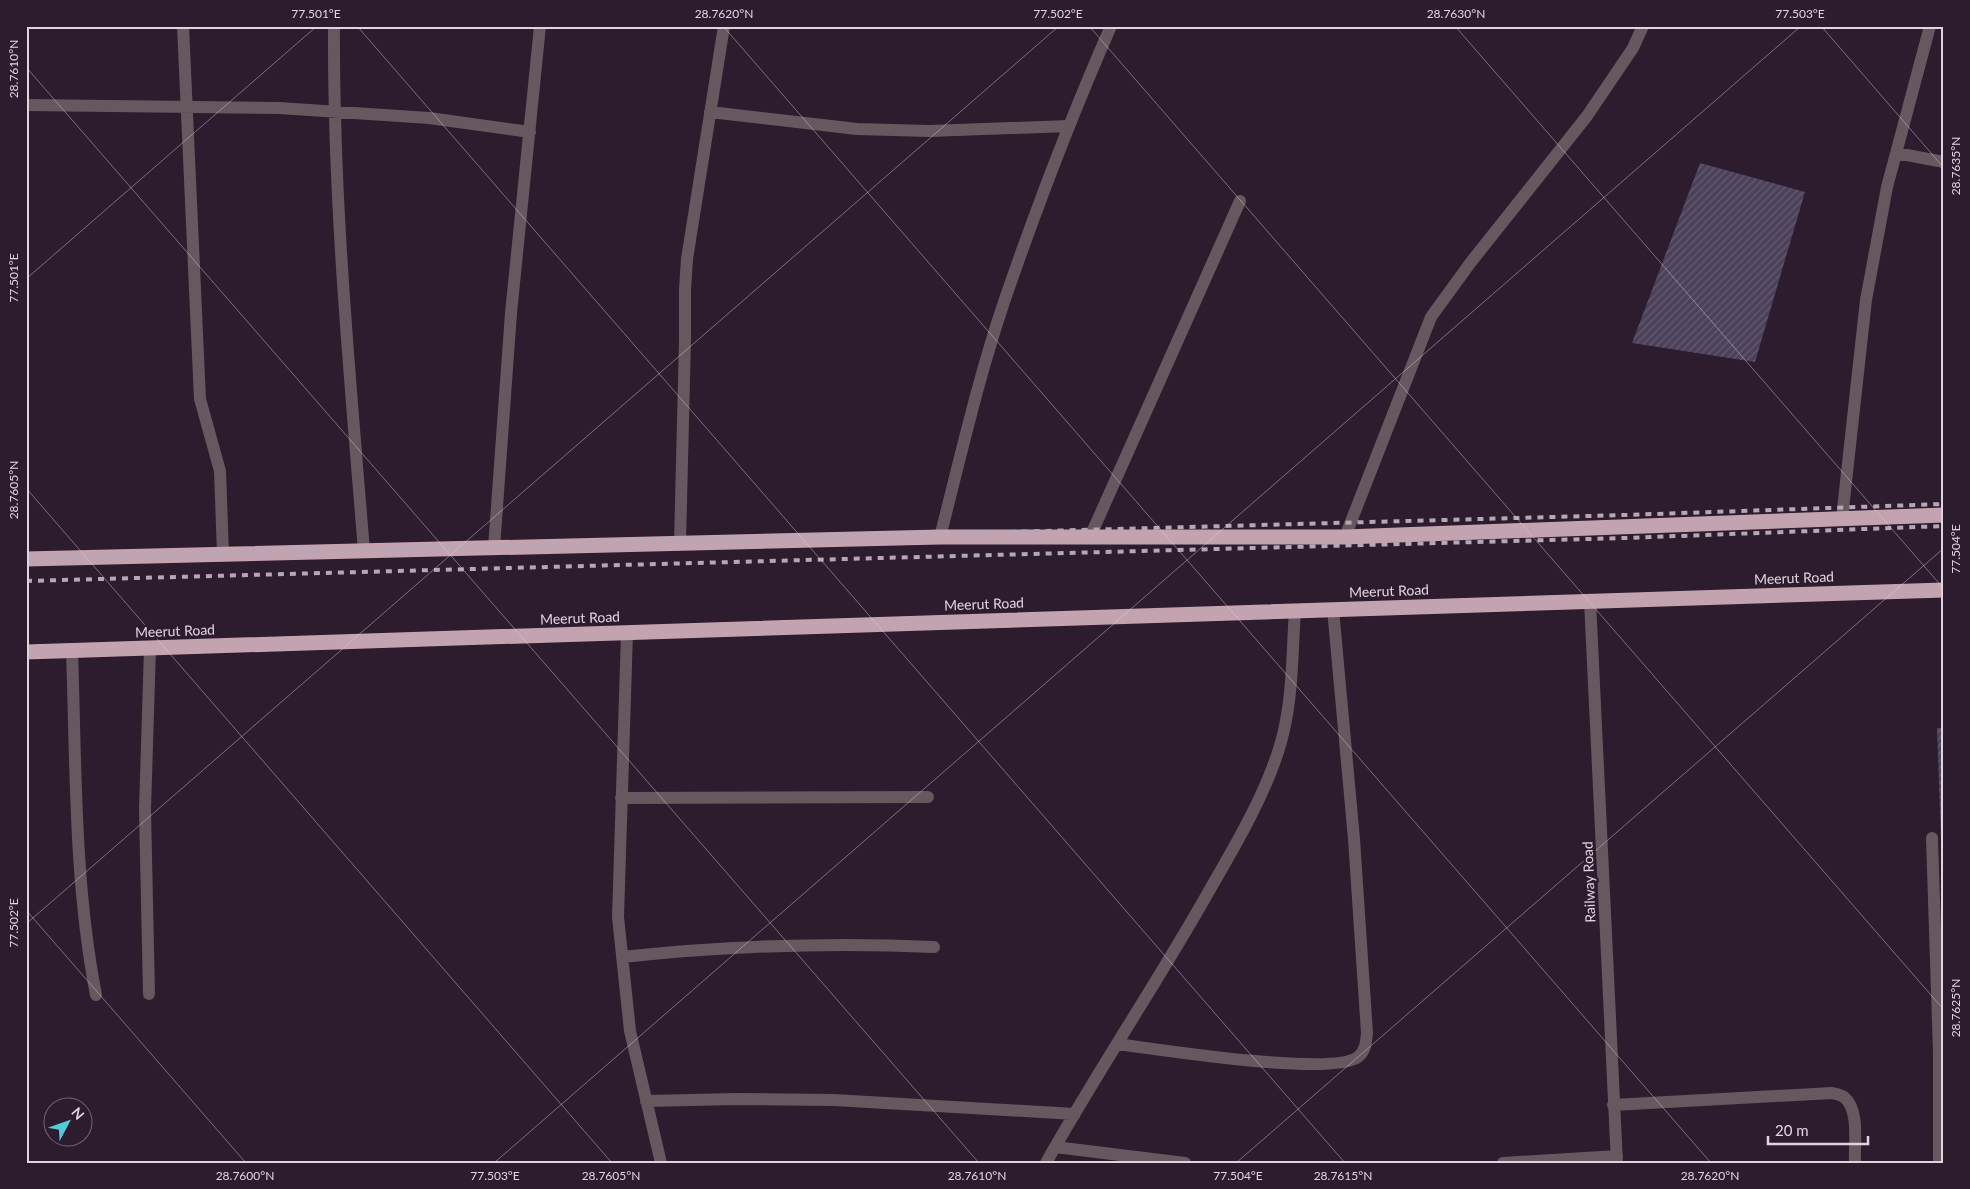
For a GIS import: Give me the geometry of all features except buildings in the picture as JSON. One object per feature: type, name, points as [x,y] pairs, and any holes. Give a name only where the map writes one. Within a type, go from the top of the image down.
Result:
[{"type":"highway","points":[[26,559],[940,537],[1345,537],[1944,515]]},
{"type":"highway","name":"Meerut Road","points":[[26,652],[1944,590]]},
{"type":"street","points":[[183,26],[200,399],[202,414],[220,471],[223,554]]},
{"type":"street","points":[[334,26],[334,111],[340,245],[364,551]]},
{"type":"street","points":[[494,548],[511,313],[540,26]]},
{"type":"street","points":[[680,544],[687,259],[724,26]]},
{"type":"street","points":[[940,537],[995,331],[1068,126],[1111,26]]},
{"type":"street","points":[[1345,537],[1431,317],[1470,262],[1587,116],[1632,48],[1643,26]]},
{"type":"street","points":[[1842,518],[1866,300],[1887,187],[1930,26]]},
{"type":"street","points":[[26,105],[279,108],[430,118],[530,132]]},
{"type":"street","points":[[710,112],[857,129],[929,131],[1068,126]]},
{"type":"street","points":[[1896,153],[1944,162]]},
{"type":"street","points":[[1090,537],[1240,200]]},
{"type":"street","name":"Railway Road","points":[[1590,601],[1605,879],[1613,1105],[1617,1159]]},
{"type":"street","points":[[1117,1044],[1234,1059],[1308,1065],[1338,1064],[1358,1057],[1365,1049],[1367,1033],[1361,932],[1333,609]]},
{"type":"street","points":[[1046,1163],[1216,880],[1273,768],[1282,740],[1289,696],[1295,610]]},
{"type":"street","points":[[627,633],[618,917],[630,1031],[661,1163]]},
{"type":"street","points":[[150,648],[145,810],[150,994]]},
{"type":"street","points":[[72,651],[80,862],[87,947],[96,995]]},
{"type":"street","points":[[621,798],[928,797]]},
{"type":"street","points":[[1932,838],[1939,1053],[1939,1163]]},
{"type":"street","points":[[622,957],[686,950],[832,944],[934,947]]},
{"type":"street","points":[[1613,1105],[1832,1093],[1843,1096],[1852,1107],[1855,1163]]},
{"type":"street","points":[[646,1101],[737,1099],[834,1100],[1075,1114]]},
{"type":"street","points":[[1055,1147],[1185,1163]]},
{"type":"street","points":[[1503,1163],[1617,1159]]},
{"type":"railway","points":[[26,559],[1625,515],[1944,504]]},
{"type":"railway","points":[[26,581],[1625,538],[1944,526]]}]
